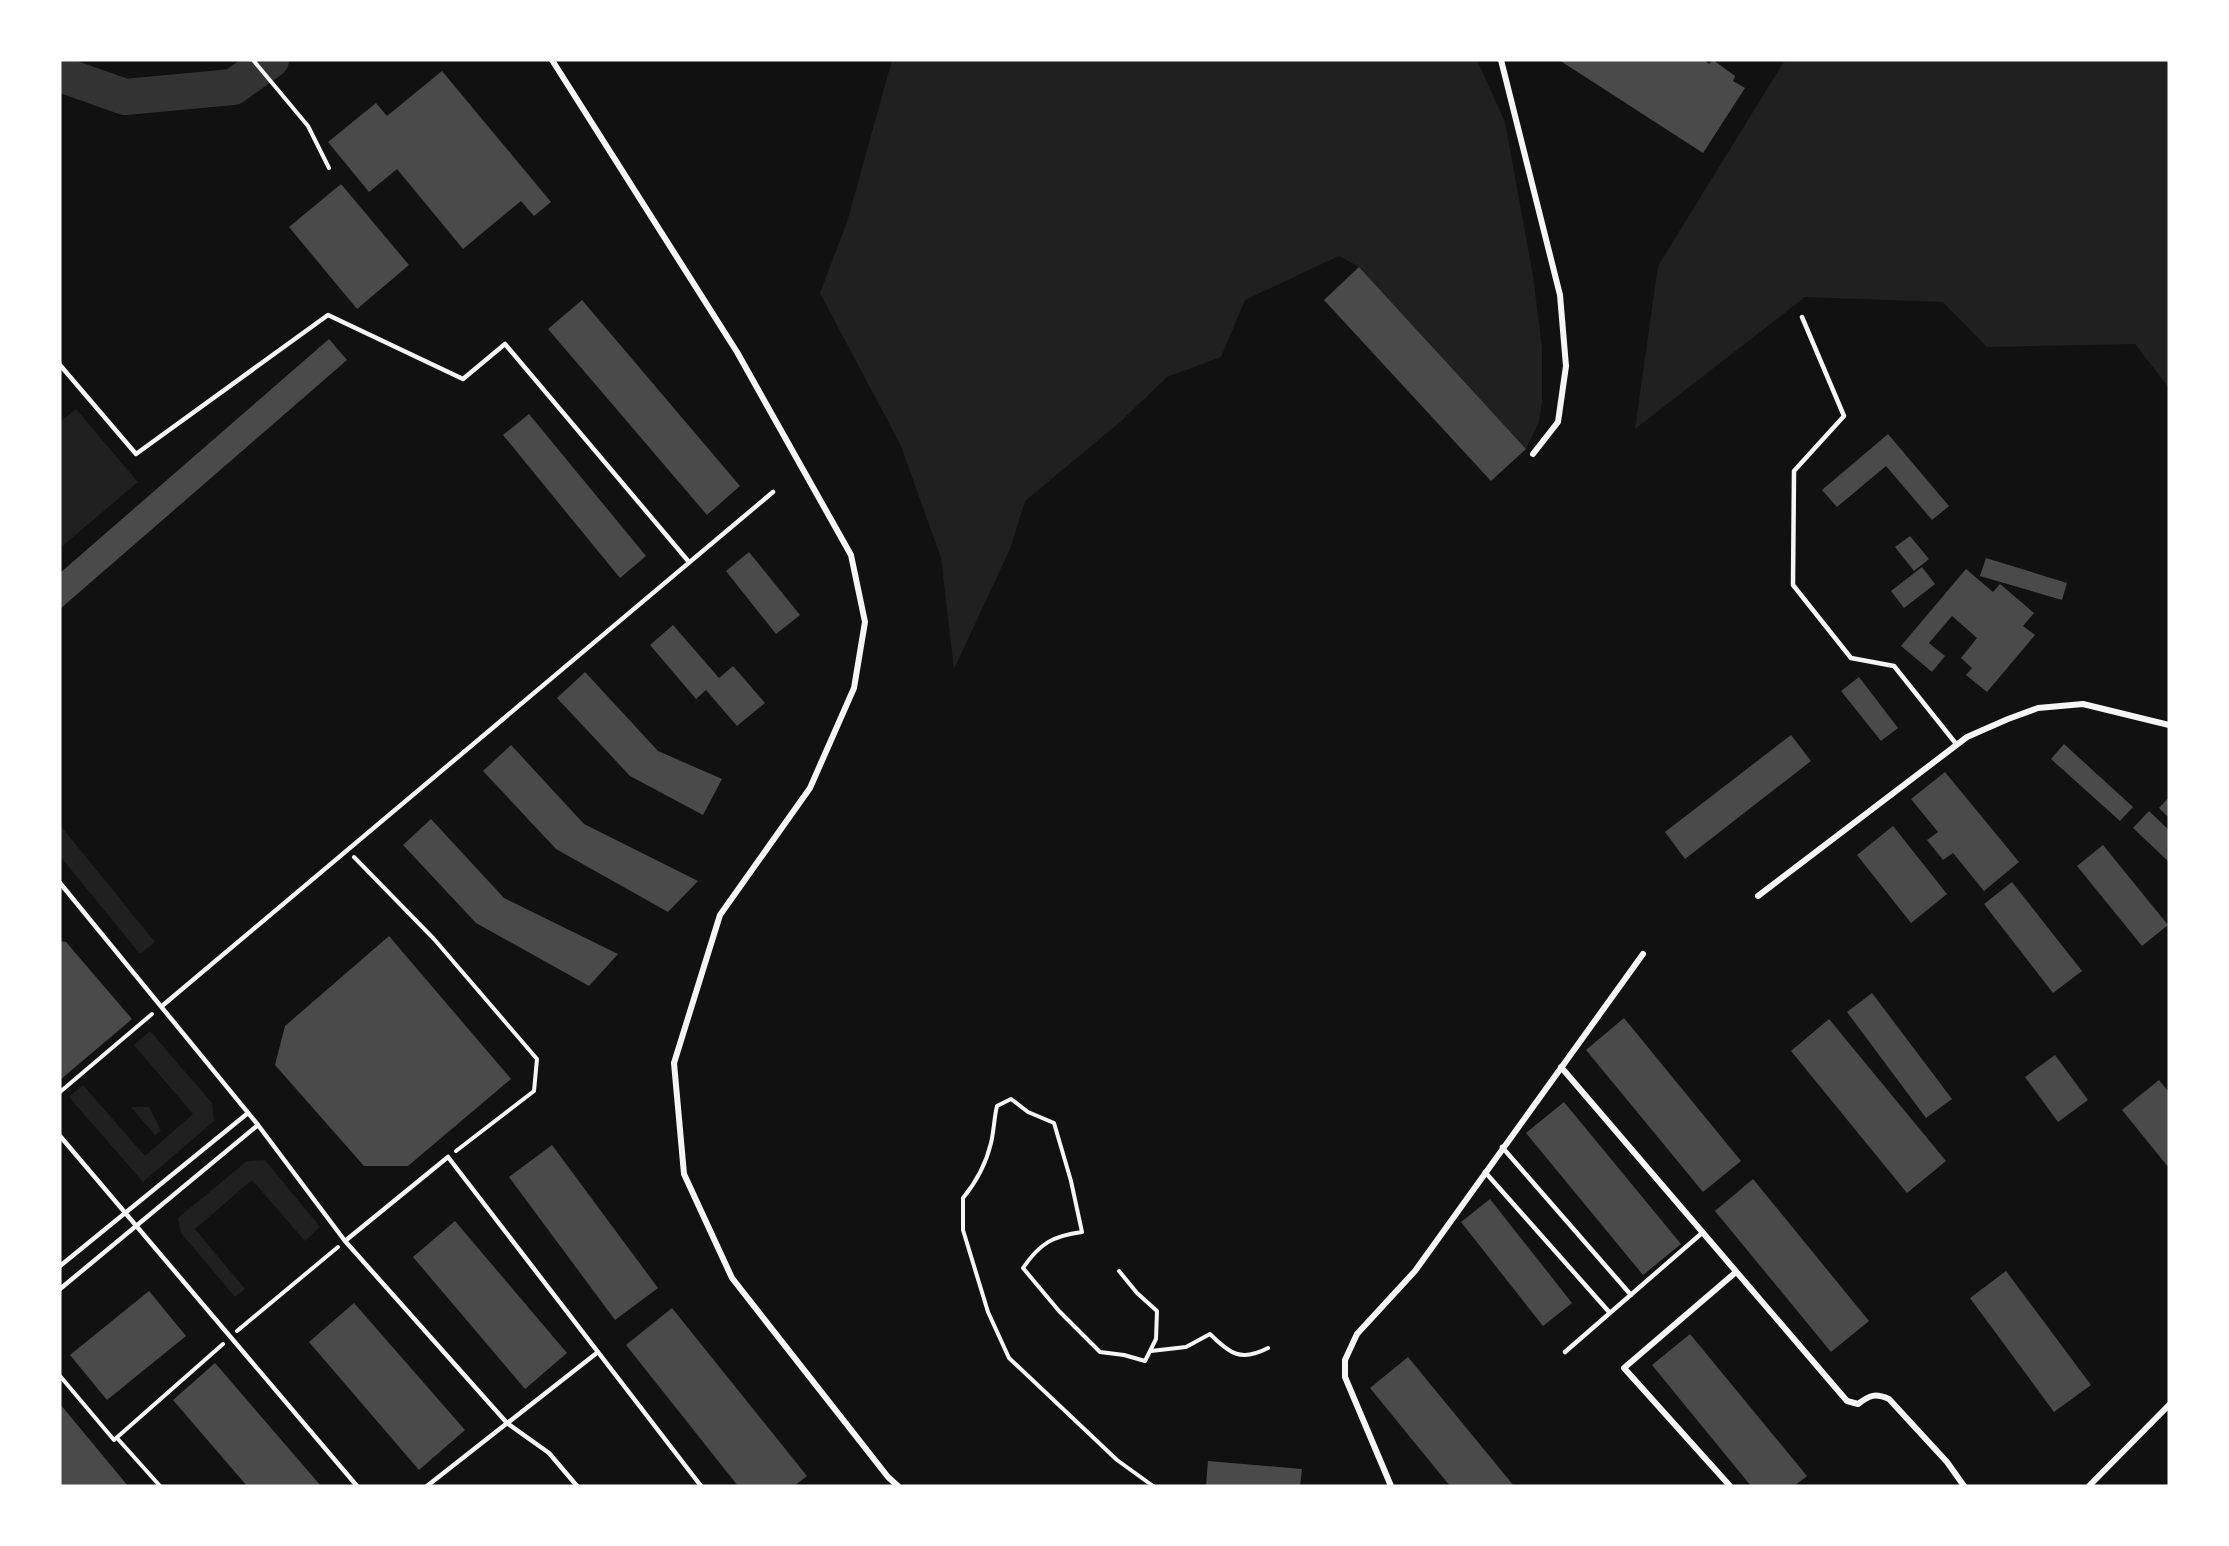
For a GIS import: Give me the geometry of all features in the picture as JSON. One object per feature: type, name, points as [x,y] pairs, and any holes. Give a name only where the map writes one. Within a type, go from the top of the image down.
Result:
[{"type":"street","points":[[552,60],[736,351],[851,555],[865,622],[854,688],[810,788],[720,915],[674,1063],[684,1174],[732,1278],[888,1477],[898,1486]]},
{"type":"street","points":[[1501,60],[1560,295],[1566,366],[1558,422],[1533,454]]},
{"type":"street","points":[[1758,896],[1967,737],[2038,708],[2084,705],[2169,726]]},
{"type":"street","points":[[1391,1486],[1345,1377],[1345,1360],[1357,1334],[1415,1271],[1643,954]]},
{"type":"street","points":[[1561,1067],[1847,1401],[1858,1404],[1869,1396],[1878,1394],[1889,1399],[1947,1462],[1964,1486]]},
{"type":"street","points":[[1730,1486],[1624,1368],[1736,1272]]},
{"type":"street","points":[[2089,1486],[2169,1405]]},
{"type":"lane","points":[[60,365],[136,454],[328,315],[463,379],[505,344],[689,562]]},
{"type":"lane","points":[[1802,317],[1844,416],[1794,471],[1793,585],[1851,658],[1894,666],[1957,745]]},
{"type":"lane","points":[[162,1006],[773,492]]},
{"type":"lane","points":[[60,882],[258,1125],[345,1241],[507,1424],[549,1453],[577,1486]]},
{"type":"lane","points":[[60,1266],[248,1113]]},
{"type":"lane","points":[[60,1289],[258,1125]]},
{"type":"lane","points":[[60,1136],[357,1486]]},
{"type":"lane","points":[[1502,1148],[1631,1295]]},
{"type":"lane","points":[[345,1241],[448,1157],[701,1486]]},
{"type":"lane","points":[[1485,1172],[1610,1313]]},
{"type":"lane","points":[[1565,1352],[1702,1233]]},
{"type":"lane","points":[[427,1486],[598,1352]]},
{"type":"path","points":[[253,60],[308,126],[329,168]]},
{"type":"path","points":[[348,850],[434,939],[537,1059],[534,1091],[448,1157]]},
{"type":"path","points":[[60,1092],[162,1006]]},
{"type":"path","points":[[1119,1271],[1137,1293],[1157,1311],[1156,1339],[1145,1361],[1100,1352],[1059,1311],[1023,1268],[1041,1245],[1060,1235],[1082,1232],[1071,1181],[1054,1123],[1028,1112],[1011,1100],[997,1106],[993,1120],[992,1142],[984,1165],[976,1182],[963,1198],[963,1230],[988,1312],[1009,1358],[1117,1460],[1153,1486]]},
{"type":"path","points":[[60,1376],[114,1440],[231,1336],[345,1241]]},
{"type":"path","points":[[1150,1352],[1186,1347],[1210,1334],[1227,1351],[1252,1356],[1268,1348]]},
{"type":"path","points":[[117,1438],[160,1486]]},
{"type":"shaded area","points":[[892,60],[1477,60],[1505,122],[1533,276],[1542,348],[1542,401],[1539,422],[1526,449],[1359,267],[1339,256],[1245,300],[1221,357],[1167,377],[1120,422],[1025,501],[1010,549],[954,669],[941,558],[901,446],[820,293],[847,222]]},
{"type":"shaded area","points":[[1785,60],[2169,60],[2169,388],[2135,344],[1987,347],[1943,302],[1805,297],[1635,429],[1658,266]]},
{"type":"shaded area","points":[[76,409],[138,482],[60,548],[60,422]]},
{"type":"shaded area","points":[[60,825],[155,942],[140,954],[60,856]]},
{"type":"shaded area","points":[[150,1031],[212,1103],[214,1121],[143,1182],[69,1097],[83,1085],[145,1156],[193,1114],[134,1045]]},
{"type":"shaded area","points":[[131,1107],[149,1107],[161,1131],[155,1135]]},
{"type":"shaded area","points":[[265,1160],[320,1227],[305,1241],[252,1180],[195,1229],[245,1289],[235,1297],[181,1233],[178,1218],[247,1161]]},
{"type":"building","points":[[1559,60],[1704,60],[1709,64],[1713,60],[1735,76],[1733,81],[1745,88],[1703,153]]},
{"type":"building","points":[[442,71],[551,202],[534,216],[521,201],[463,249],[397,169],[369,192],[328,142],[376,103],[387,116]]},
{"type":"building","points":[[341,184],[409,265],[357,309],[289,227]]},
{"type":"building","points":[[1359,267],[1526,449],[1491,481],[1324,300]]},
{"type":"building","points":[[582,300],[740,486],[707,515],[548,329]]},
{"type":"building","points":[[329,339],[347,360],[60,609],[60,573]]},
{"type":"building","points":[[529,414],[646,556],[620,578],[503,435]]},
{"type":"building","points":[[1888,434],[1949,506],[1932,520],[1886,466],[1837,507],[1822,490]]},
{"type":"building","points":[[1910,536],[1929,559],[1914,571],[1895,547]]},
{"type":"building","points":[[749,552],[800,615],[776,634],[726,571]]},
{"type":"building","points":[[1986,558],[2067,583],[2062,600],[1980,576]]},
{"type":"building","points":[[1922,567],[1935,584],[1904,608],[1891,591]]},
{"type":"building","points":[[1966,569],[1993,592],[2000,584],[2034,613],[2023,626],[2035,635],[1987,692],[1966,675],[1972,668],[1961,658],[1977,638],[1952,616],[1929,643],[1945,656],[1932,672],[1901,646]]},
{"type":"building","points":[[673,625],[719,678],[733,666],[765,703],[737,726],[706,690],[696,699],[650,645]]},
{"type":"building","points":[[585,672],[658,751],[722,779],[703,815],[630,776],[557,698]]},
{"type":"building","points":[[1859,677],[1898,728],[1881,741],[1841,691]]},
{"type":"building","points":[[1791,735],[1811,761],[1685,859],[1665,832]]},
{"type":"building","points":[[2064,744],[2133,807],[2120,821],[2051,759]]},
{"type":"building","points":[[511,745],[584,824],[698,881],[668,912],[556,849],[483,771]]},
{"type":"building","points":[[1945,772],[2019,862],[1984,891],[1953,853],[1943,860],[1927,840],[1938,832],[1911,799]]},
{"type":"building","points":[[2169,797],[2169,818],[2159,808]]},
{"type":"building","points":[[2149,811],[2169,830],[2169,862],[2133,828]]},
{"type":"building","points":[[431,819],[504,898],[618,954],[589,986],[476,923],[403,845]]},
{"type":"building","points":[[1893,826],[1947,894],[1911,923],[1857,855]]},
{"type":"building","points":[[2103,845],[2168,925],[2142,946],[2077,866]]},
{"type":"building","points":[[2012,882],[2082,971],[2053,993],[1984,904]]},
{"type":"building","points":[[389,936],[511,1079],[408,1166],[364,1166],[275,1065],[285,1026]]},
{"type":"building","points":[[60,941],[66,942],[132,1019],[60,1080]]},
{"type":"building","points":[[1872,993],[1952,1099],[1926,1118],[1847,1012]]},
{"type":"building","points":[[1624,1018],[1741,1161],[1703,1192],[1586,1050]]},
{"type":"building","points":[[1829,1019],[1946,1161],[1907,1193],[1791,1051]]},
{"type":"building","points":[[2055,1055],[2088,1100],[2058,1122],[2025,1077]]},
{"type":"building","points":[[2159,1080],[2169,1092],[2169,1168],[2122,1110]]},
{"type":"building","points":[[1564,1102],[1681,1244],[1643,1275],[1526,1133]]},
{"type":"building","points":[[552,1145],[658,1288],[615,1320],[509,1177]]},
{"type":"building","points":[[1753,1179],[1869,1321],[1831,1352],[1715,1211]]},
{"type":"building","points":[[1490,1199],[1572,1303],[1543,1326],[1461,1222]]},
{"type":"building","points":[[455,1221],[567,1353],[525,1389],[413,1257]]},
{"type":"building","points":[[2006,1271],[2091,1385],[2054,1412],[1970,1298]]},
{"type":"building","points":[[149,1291],[186,1336],[107,1400],[70,1355]]},
{"type":"building","points":[[354,1303],[465,1430],[419,1470],[309,1342]]},
{"type":"building","points":[[672,1308],[807,1476],[794,1486],[738,1486],[626,1345]]},
{"type":"building","points":[[1690,1334],[1807,1476],[1794,1486],[1751,1486],[1652,1365]]},
{"type":"building","points":[[1408,1357],[1514,1486],[1450,1486],[1370,1388]]},
{"type":"building","points":[[215,1363],[321,1486],[247,1486],[173,1400]]},
{"type":"building","points":[[60,1404],[128,1486],[60,1486]]},
{"type":"building","points":[[1208,1461],[1302,1469],[1300,1486],[1206,1486]]},
{"type":"waterway","points":[[60,74],[125,97],[233,87],[271,60]]}]
